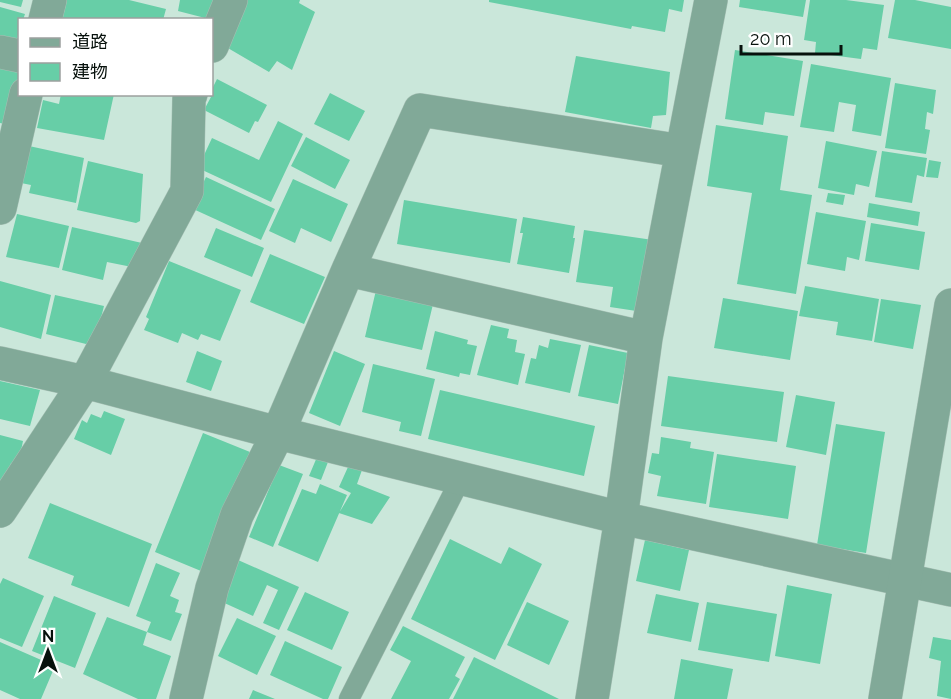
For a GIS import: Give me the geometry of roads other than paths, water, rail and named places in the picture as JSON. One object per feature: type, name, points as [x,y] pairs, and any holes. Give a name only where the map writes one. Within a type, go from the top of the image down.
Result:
[{"type":"street","points":[[46,18],[50,0]]},
{"type":"street","points":[[213,44],[231,0]]},
{"type":"street","points":[[592,699],[621,518],[646,338],[711,0]]},
{"type":"street","points":[[0,52],[18,56]]},
{"type":"street","points":[[0,208],[26,96]]},
{"type":"street","points":[[0,511],[85,382],[187,191],[190,96]]},
{"type":"street","points":[[186,699],[212,588],[237,515],[278,433],[420,110],[682,152]]},
{"type":"street","points":[[348,270],[646,338]]},
{"type":"street","points":[[885,699],[951,305]]},
{"type":"street","points":[[0,363],[85,382],[278,433],[621,518],[951,590]]},
{"type":"lane","points":[[349,699],[460,478]]}]
